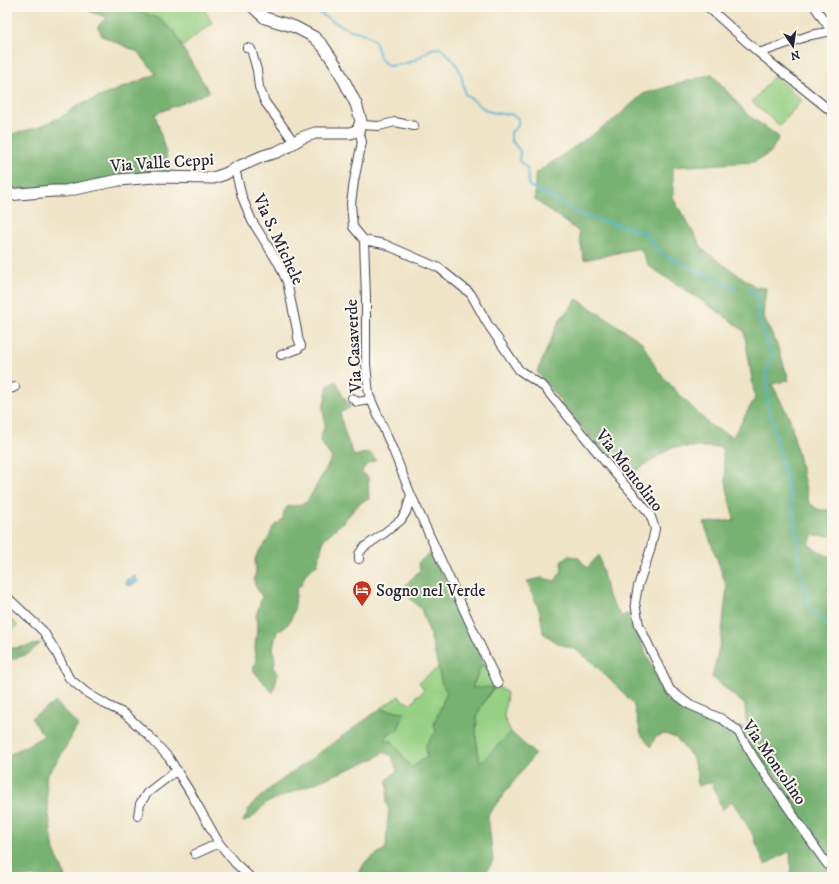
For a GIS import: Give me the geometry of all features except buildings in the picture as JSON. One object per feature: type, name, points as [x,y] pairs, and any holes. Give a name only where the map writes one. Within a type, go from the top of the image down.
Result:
[{"type":"street","points":[[253,7],[265,18],[295,27],[314,37],[323,46],[336,65],[356,104],[361,121],[359,127],[362,142],[351,204],[353,228],[364,240]]},
{"type":"street","points":[[708,7],[759,52],[832,112]]},
{"type":"street","points":[[759,52],[811,35],[832,31],[815,7]]},
{"type":"street","points":[[246,48],[251,50],[257,70],[259,87],[265,102],[294,142]]},
{"type":"street","points":[[359,127],[379,126],[395,122],[414,126]]},
{"type":"street","name":"Via Valle Ceppi","points":[[7,195],[64,191],[119,180],[154,177],[213,178],[263,156],[277,152],[301,138],[315,133],[351,133],[359,127]]},
{"type":"street","name":"Via S. Michele","points":[[235,169],[242,197],[252,221],[279,264],[287,282],[298,338],[301,346],[298,349],[281,355]]},
{"type":"street","name":"Via Casaverde","points":[[364,240],[366,364],[369,395],[411,495],[498,684]]},
{"type":"street","name":"Via Montolino","points":[[364,240],[384,244],[439,268],[471,294],[487,323],[519,370],[544,387],[650,514],[655,529],[650,550],[638,586],[635,603],[639,625],[670,690],[690,705],[722,719],[737,730],[756,761],[832,870]]},
{"type":"street","points":[[7,390],[15,387]]},
{"type":"street","points":[[352,398],[357,402],[371,400]]},
{"type":"street","points":[[359,559],[359,554],[363,548],[401,520],[406,512],[411,495]]},
{"type":"street","points":[[7,598],[43,631],[55,650],[69,678],[87,693],[125,714],[149,736],[169,758],[219,843],[235,863],[250,877]]},
{"type":"street","points":[[138,816],[140,804],[147,793],[177,770]]},
{"type":"street","points":[[195,854],[219,843]]},
{"type":"green space","points":[[89,7],[138,7],[134,9],[160,19],[176,34],[182,47],[209,92],[155,114],[172,175],[65,188],[7,191],[7,135],[36,128],[61,117],[77,106],[156,74],[138,52],[102,36],[98,26],[107,17],[91,12]]},
{"type":"green space","points":[[138,7],[210,7],[205,10],[212,23],[182,47],[176,34],[133,9]]},
{"type":"green space","points":[[712,74],[747,114],[779,137],[770,153],[754,162],[673,167],[673,198],[704,251],[756,287],[766,288],[763,316],[777,345],[789,380],[772,384],[790,419],[809,503],[819,510],[832,510],[832,536],[812,535],[809,545],[832,557],[832,581],[827,595],[832,604],[832,877],[791,877],[790,851],[765,865],[752,833],[732,801],[722,810],[712,782],[698,786],[696,781],[698,776],[692,757],[676,738],[665,734],[655,737],[651,747],[641,734],[633,703],[591,661],[575,649],[559,644],[543,633],[540,612],[527,581],[542,578],[555,581],[562,571],[561,562],[568,556],[578,557],[587,568],[599,555],[608,596],[621,616],[632,613],[640,639],[666,701],[720,726],[747,727],[745,705],[712,677],[721,639],[727,587],[704,523],[734,520],[727,488],[722,447],[672,447],[628,476],[622,473],[577,422],[537,372],[559,321],[577,299],[642,342],[657,370],[678,393],[711,426],[733,437],[755,398],[744,331],[723,315],[649,266],[640,248],[584,260],[578,231],[535,200],[535,174],[615,119],[643,94]]},
{"type":"green space","points":[[774,76],[802,100],[780,126],[752,102]]},
{"type":"green space","points":[[336,381],[343,396],[351,407],[340,413],[345,434],[354,456],[369,452],[376,460],[365,466],[362,473],[368,477],[369,499],[360,503],[344,521],[324,539],[317,565],[306,573],[301,585],[297,588],[295,605],[290,621],[283,629],[277,631],[273,648],[275,660],[274,669],[278,673],[273,693],[253,670],[256,660],[256,616],[262,597],[255,585],[255,559],[258,552],[268,540],[273,527],[283,518],[284,511],[288,506],[295,506],[307,502],[332,458],[320,441],[325,423],[323,409],[328,386]]},
{"type":"green space","points":[[432,552],[485,665],[481,666],[472,688],[494,687],[477,715],[476,738],[480,763],[511,732],[535,754],[488,815],[493,861],[483,877],[357,877],[365,862],[386,848],[389,810],[386,803],[388,787],[386,781],[397,771],[392,756],[383,752],[376,758],[266,803],[251,819],[243,822],[251,805],[272,787],[380,709],[405,712],[397,731],[389,733],[385,740],[392,741],[411,768],[427,757],[426,744],[436,732],[434,724],[447,692],[442,684],[431,638],[421,609],[401,590],[420,570],[418,563]]},
{"type":"green space","points":[[7,618],[18,625],[7,635]]},
{"type":"green space","points":[[41,643],[28,654],[7,661],[7,649]]},
{"type":"green space","points":[[485,665],[498,687],[507,693],[504,717],[511,732],[480,763],[476,738],[477,715],[485,700],[494,688],[471,688],[481,666]]},
{"type":"green space","points":[[438,668],[442,684],[447,692],[434,724],[436,732],[426,744],[427,757],[411,768],[392,741],[385,740],[404,712],[380,709],[399,696],[403,701],[410,703],[415,701],[417,695],[420,695],[424,689],[419,682]]},
{"type":"green space","points":[[56,702],[78,725],[60,757],[46,777],[48,809],[54,851],[66,877],[7,877],[7,756],[44,736],[31,718]]},
{"type":"water","points":[[135,576],[138,582],[129,586],[126,584],[126,580]]},
{"type":"waterway","points":[[315,7],[321,14],[331,20],[351,30],[369,36],[376,44],[382,60],[388,66],[408,63],[417,59],[431,49],[441,48],[458,67],[465,94],[487,111],[510,114],[518,118],[518,126],[511,132],[511,140],[520,151],[519,161],[527,168],[529,186],[581,215],[643,232],[660,253],[735,289]]},
{"type":"waterway","points":[[749,290],[757,295],[758,315],[773,357],[766,373],[768,405],[790,495],[797,533],[799,565],[809,607],[832,630]]},
{"type":"place","name":"Sogno nel Verde","points":[[362,607]]}]
